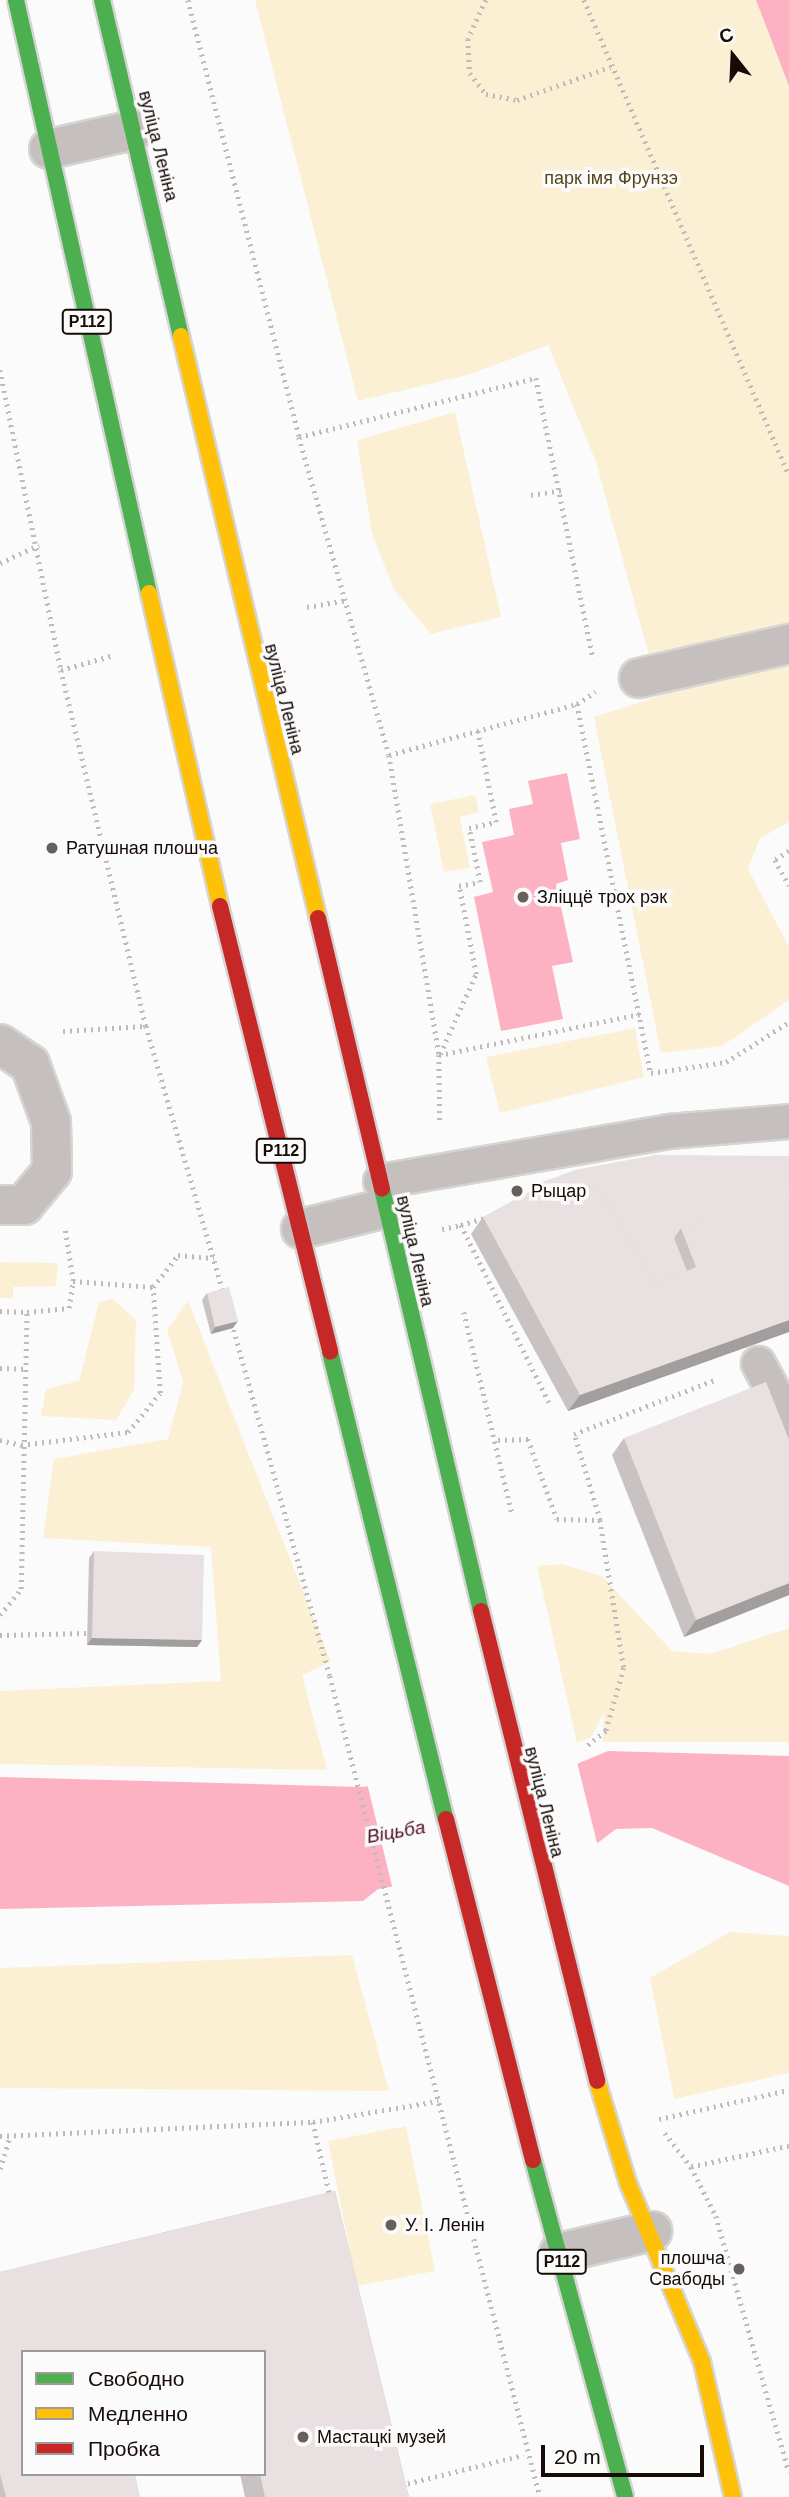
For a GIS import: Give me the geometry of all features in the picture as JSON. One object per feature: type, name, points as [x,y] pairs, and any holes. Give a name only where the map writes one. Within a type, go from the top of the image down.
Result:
[{"type":"main road","name":"Р112","points":[[16,0],[206,847],[497,2026],[625,2497]]},
{"type":"main road","name":"вуліца Леніна","points":[[102,0],[383,1194],[484,1638],[575,2008],[628,2183],[652,2231],[702,2362],[733,2497]]},
{"type":"street","points":[[49,149],[134,130]]},
{"type":"street","points":[[639,678],[789,644]]},
{"type":"street","points":[[0,1044],[30,1064],[51,1122],[52,1171],[12,1205]]},
{"type":"street","points":[[300,1229],[383,1194]]},
{"type":"street","points":[[559,2253],[652,2231]]},
{"type":"lane","points":[[383,1194],[440,1167],[668,1131],[789,1121]]},
{"type":"lane","points":[[758,1363],[788,1414]]},
{"type":"path","points":[[188,0],[299,437],[389,755],[439,1055],[442,1229],[446,1242]]},
{"type":"path","points":[[486,0],[468,39],[470,73],[486,94],[517,100],[610,66]]},
{"type":"path","points":[[583,0],[789,475]]},
{"type":"path","points":[[0,370],[39,545],[61,670],[146,1026],[225,1298]]},
{"type":"path","points":[[299,437],[536,378],[562,490],[599,688]]},
{"type":"path","points":[[531,495],[562,490]]},
{"type":"path","points":[[0,564],[39,545]]},
{"type":"path","points":[[307,607],[347,600]]},
{"type":"path","points":[[61,670],[116,655]]},
{"type":"path","points":[[389,755],[577,704],[599,688],[639,678]]},
{"type":"path","points":[[577,704],[651,1073],[726,1062],[789,1022]]},
{"type":"path","points":[[439,1055],[476,974],[459,886],[480,882],[469,828],[496,822],[477,729]]},
{"type":"path","points":[[789,851],[775,860],[789,885]]},
{"type":"path","points":[[439,1055],[640,1014]]},
{"type":"path","points":[[53,1032],[146,1026]]},
{"type":"path","points":[[0,1311],[27,1312],[69,1308],[73,1281],[52,1171]]},
{"type":"path","points":[[442,1229],[461,1225],[492,1212],[496,1219]]},
{"type":"path","points":[[461,1225],[550,1404]]},
{"type":"path","points":[[0,1440],[21,1445],[128,1432],[160,1393],[153,1287],[178,1255],[214,1258]]},
{"type":"path","points":[[73,1281],[153,1287]]},
{"type":"path","points":[[463,1308],[498,1440],[513,1520]]},
{"type":"path","points":[[0,1615],[21,1589],[21,1445],[27,1312]]},
{"type":"path","points":[[229,1312],[330,1676],[540,2497]]},
{"type":"path","points":[[584,1749],[607,1731],[624,1668],[600,1520],[575,1434],[758,1363]]},
{"type":"path","points":[[0,1368],[24,1369]]},
{"type":"path","points":[[498,1440],[528,1439],[557,1519],[600,1520]]},
{"type":"path","points":[[0,1635],[87,1633]]},
{"type":"path","points":[[789,2090],[655,2120],[691,2167],[716,2216],[789,2472]]},
{"type":"path","points":[[0,2136],[313,2122],[438,2101]]},
{"type":"path","points":[[313,2122],[334,2211]]},
{"type":"path","points":[[0,2169],[10,2136]]},
{"type":"path","points":[[691,2167],[789,2146]]},
{"type":"path","points":[[387,2488],[523,2455]]},
{"type":"green space","name":"парк імя Фрунзэ","points":[[255,0],[789,0],[789,822],[760,838],[748,869],[789,947],[789,1000],[722,1046],[661,1053],[594,717],[660,696],[596,462],[548,345],[471,374],[358,401]]},
{"type":"green space","points":[[455,412],[501,617],[431,634],[394,590],[372,533],[357,440]]},
{"type":"green space","points":[[475,795],[479,812],[460,817],[470,868],[444,872],[430,804]]},
{"type":"green space","points":[[635,1028],[644,1077],[500,1113],[486,1057]]},
{"type":"green space","points":[[0,1262],[58,1263],[56,1286],[13,1287],[13,1298],[0,1298]]},
{"type":"green space","points":[[113,1299],[136,1320],[134,1390],[116,1420],[41,1416],[46,1389],[79,1381],[99,1302]]},
{"type":"green space","points":[[188,1301],[331,1662],[302,1675],[327,1770],[0,1764],[0,1691],[221,1681],[211,1547],[43,1538],[54,1459],[168,1439],[183,1382],[167,1330]]},
{"type":"green space","points":[[562,1564],[602,1576],[672,1651],[711,1654],[789,1628],[789,1742],[603,1742],[604,1713],[591,1737],[577,1743],[537,1566]]},
{"type":"green space","points":[[730,1932],[789,1936],[789,2073],[674,2099],[650,1978]]},
{"type":"green space","points":[[352,1955],[389,2091],[0,2088],[0,1968]]},
{"type":"green space","points":[[406,2126],[435,2271],[357,2286],[328,2141]]},
{"type":"water","points":[[756,0],[789,0],[789,86],[771,39]]},
{"type":"water","points":[[567,773],[580,839],[561,843],[568,880],[556,884],[573,962],[552,966],[563,1019],[501,1031],[474,897],[493,892],[482,842],[514,835],[509,809],[533,804],[528,781]]},
{"type":"water","name":"Віцьба","points":[[608,1751],[789,1756],[789,1886],[652,1828],[616,1829],[583,1854],[378,1889],[363,1901],[0,1909],[0,1777],[360,1787],[562,1770]]},
{"type":"pier","points":[[577,1762],[598,1847],[585,1857],[393,1890],[367,1783]]},
{"type":"building","points":[[655,1155],[789,1156],[789,1191],[681,1228],[674,1238],[687,1271],[656,1284],[596,1184],[551,1210],[538,1188],[542,1182],[575,1170]]},
{"type":"building","points":[[596,1184],[656,1284],[696,1267],[681,1228],[789,1191],[789,1320],[580,1395],[483,1217],[538,1187],[551,1210]]},
{"type":"building","points":[[229,1287],[238,1321],[215,1327],[207,1293]]},
{"type":"building","points":[[766,1382],[789,1440],[789,1583],[696,1620],[624,1438]]},
{"type":"building","points":[[94,1551],[204,1555],[202,1640],[92,1638]]},
{"type":"building","points":[[335,2191],[409,2497],[265,2497],[260,2476],[266,2476],[266,2350],[21,2350],[21,2476],[135,2476],[140,2497],[6,2497],[0,2474],[0,2272]]},
{"type":"traffic: fast","points":[[16,0],[149,593]]},
{"type":"traffic: fast","points":[[102,0],[181,336]]},
{"type":"traffic: fast","points":[[382,1189],[481,1611]]},
{"type":"traffic: fast","points":[[330,1352],[446,1819]]},
{"type":"traffic: fast","points":[[533,2160],[625,2497]]},
{"type":"traffic: slow","points":[[181,336],[318,918]]},
{"type":"traffic: slow","points":[[149,593],[220,906]]},
{"type":"traffic: slow","points":[[597,2081],[628,2183],[702,2362],[733,2497]]},
{"type":"traffic: jam","points":[[220,906],[330,1352]]},
{"type":"traffic: jam","points":[[318,918],[382,1189]]},
{"type":"traffic: jam","points":[[481,1611],[597,2081]]},
{"type":"traffic: jam","points":[[446,1819],[533,2160]]},
{"type":"place","name":"Ратушная плошча","points":[[52,848]]},
{"type":"place","name":"Зліццё трох рэк","points":[[523,897]]},
{"type":"place","name":"Рыцар","points":[[517,1191]]},
{"type":"place","name":"У. І. Ленін","points":[[391,2225]]},
{"type":"place","name":"плошча Свабоды","points":[[739,2269]]},
{"type":"place","name":"Мастацкі музей","points":[[303,2437]]}]
